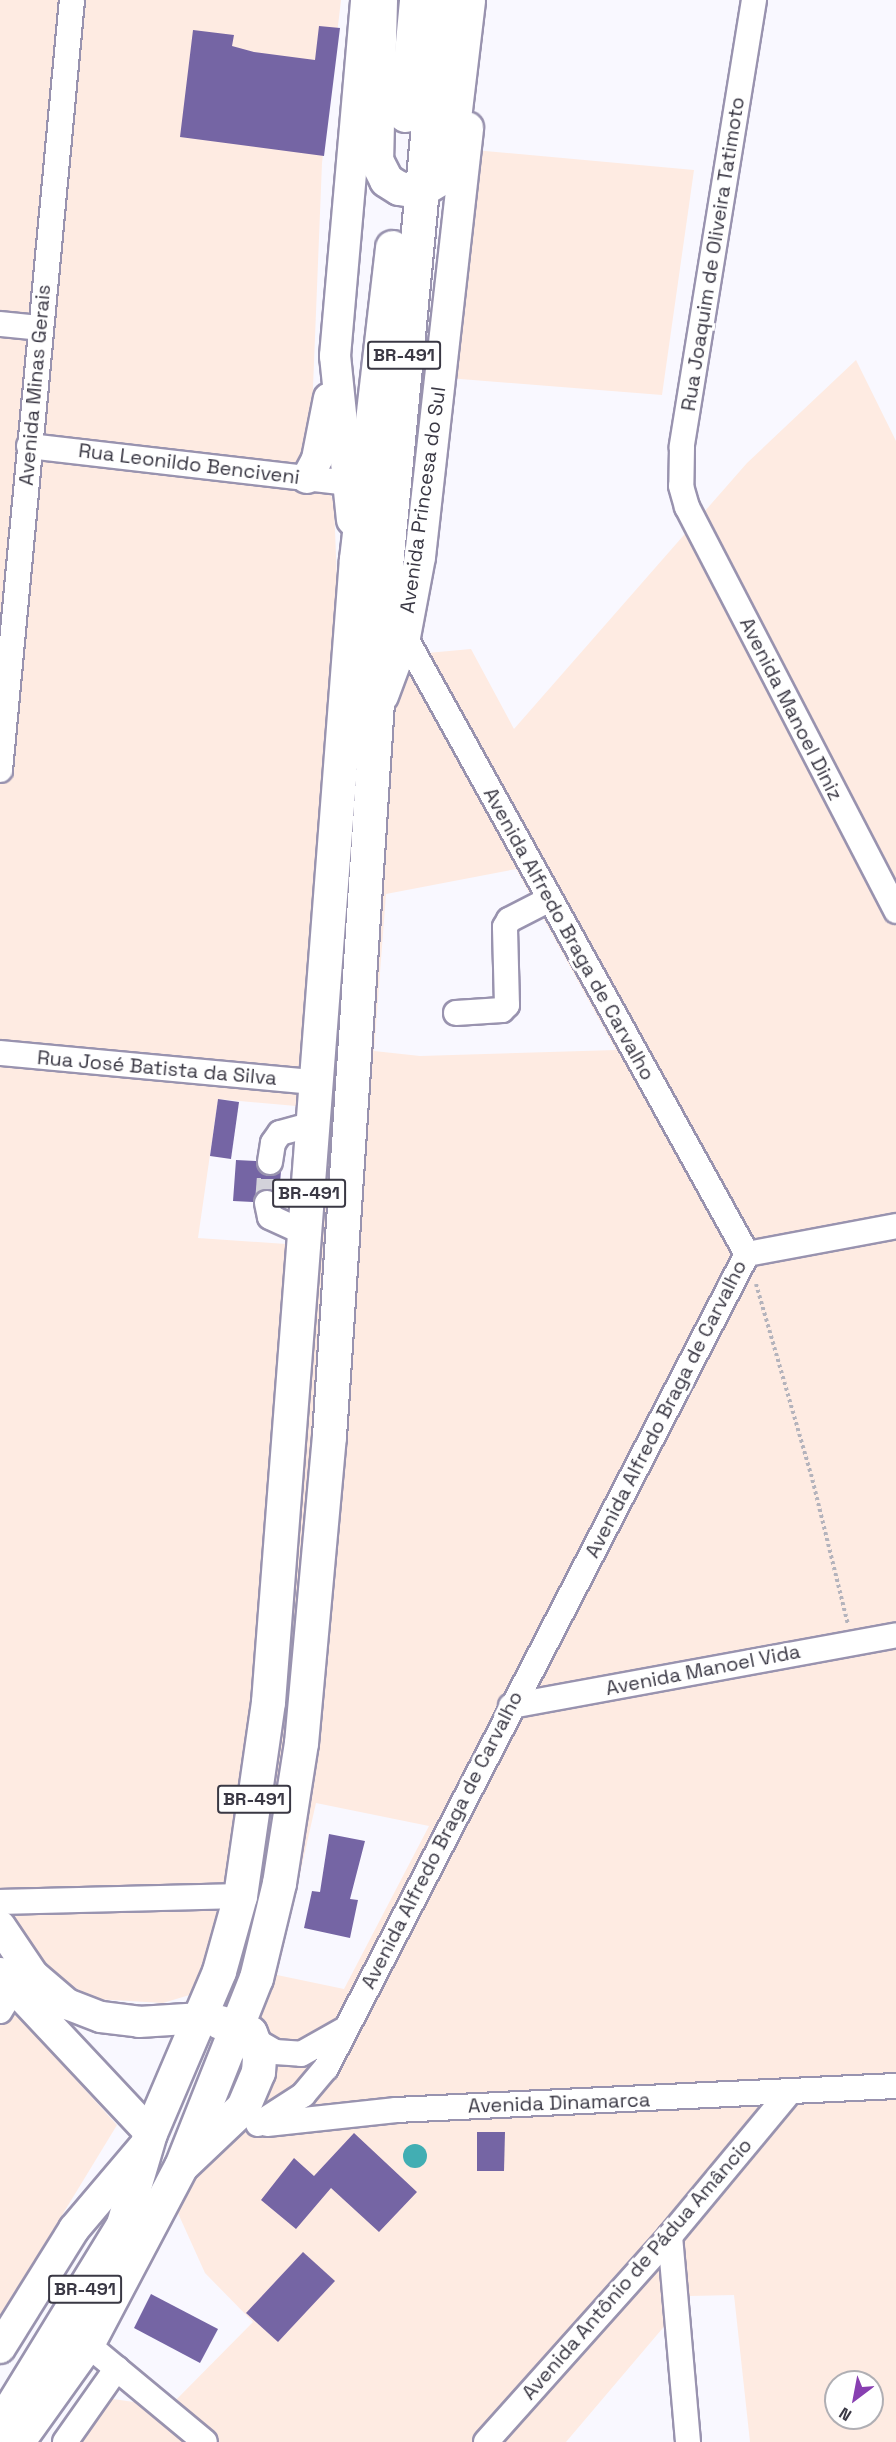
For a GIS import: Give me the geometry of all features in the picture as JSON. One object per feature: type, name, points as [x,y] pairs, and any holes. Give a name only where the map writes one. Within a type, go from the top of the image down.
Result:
[{"type":"highway","points":[[380,0],[376,160],[386,180],[409,189],[441,178],[449,160],[468,0]]},
{"type":"highway","name":"BR-491","points":[[17,2442],[87,2344],[181,2166],[247,2033],[256,1978],[279,1883],[301,1743],[338,1321],[352,1040],[377,710],[409,189],[416,0]]},
{"type":"highway","name":"BR-491","points":[[0,2425],[111,2250],[123,2224],[148,2138],[202,2018],[240,1896],[268,1702],[308,1234],[313,1082],[356,558],[409,189],[441,0]]},
{"type":"highway","points":[[181,2166],[223,2131],[253,2088],[259,2056],[247,2033],[202,2018]]},
{"type":"main road","points":[[307,478],[322,439],[335,356],[366,0]]},
{"type":"main road","name":"Avenida Princesa do Sul","points":[[377,710],[405,637],[420,558],[482,0]]},
{"type":"main road","points":[[335,356],[356,558]]},
{"type":"main road","points":[[0,1926],[33,1975],[67,2004],[101,2017],[139,2022],[202,2018]]},
{"type":"main road","points":[[0,2348],[74,2229],[148,2138],[4,1991]]},
{"type":"street","name":"Avenida Minas Gerais","points":[[0,770],[72,0]]},
{"type":"street","name":"Rua Joaquim de Oliveira Tatimoto","points":[[687,507],[681,486],[682,447],[754,0]]},
{"type":"street","points":[[0,324],[40,328]]},
{"type":"street","name":"Rua Leonildo Benciveni","points":[[29,446],[349,483]]},
{"type":"street","name":"Avenida Manoel Diniz","points":[[687,507],[896,911]]},
{"type":"street","name":"Avenida Alfredo Braga de Carvalho","points":[[258,2124],[314,2083],[345,2029],[747,1254],[405,637]]},
{"type":"street","points":[[456,1013],[502,1010],[507,1005],[505,927],[509,920],[550,899]]},
{"type":"street","name":"Rua José Batista da Silva","points":[[0,1053],[313,1082]]},
{"type":"street","points":[[270,1162],[273,1143],[280,1133],[313,1124]]},
{"type":"street","points":[[267,1203],[270,1217],[308,1234]]},
{"type":"street","points":[[747,1254],[896,1226]]},
{"type":"street","name":"Avenida Manoel Vida","points":[[511,1706],[896,1635]]},
{"type":"street","points":[[0,1902],[240,1896]]},
{"type":"street","points":[[247,2033],[275,2052],[302,2054],[345,2029]]},
{"type":"street","name":"Avenida Dinamarca","points":[[223,2131],[258,2124],[396,2109],[787,2095],[896,2086]]},
{"type":"street","name":"Avenida Antônio de Pádua Amâncio","points":[[486,2442],[670,2236],[787,2095]]},
{"type":"street","points":[[670,2236],[688,2442]]},
{"type":"street","points":[[87,2344],[205,2442]]},
{"type":"street","points":[[65,2442],[117,2368]]},
{"type":"path","points":[[747,1254],[811,1474],[852,1643]]},
{"type":"shaded area","points":[[0,0],[341,0],[322,163],[311,437],[334,504],[340,661],[471,649],[514,729],[747,463],[856,360],[896,441],[896,2442],[750,2442],[734,2295],[690,2296],[566,2442],[79,2442],[106,2398],[169,2407],[253,2322],[205,2273],[177,2211],[204,2152],[244,2031],[206,1990],[163,2003],[95,1999],[39,1967],[0,1915]],"holes":[[[516,869],[616,1050],[420,1056],[374,1051],[386,894]],[[218,1099],[296,1106],[286,1244],[198,1238]],[[316,1803],[429,1826],[344,1989],[277,1975]]]},
{"type":"shaded area","points":[[474,150],[694,170],[662,395],[448,378]]},
{"type":"shaded area","points":[[0,1996],[117,2125],[0,2317]]},
{"type":"water","points":[[415,2144],[420,2145],[426,2151],[426,2161],[420,2167],[415,2168],[410,2167],[404,2161],[403,2156],[404,2151],[410,2145]]},
{"type":"building","points":[[319,26],[340,28],[324,156],[180,137],[193,30],[234,35],[232,46],[254,52],[315,60]]},
{"type":"building","points":[[218,1099],[239,1102],[231,1159],[210,1156]]},
{"type":"building","points":[[236,1160],[256,1161],[267,1176],[281,1171],[279,1196],[265,1189],[253,1202],[233,1201]]},
{"type":"building","points":[[329,1834],[365,1841],[350,1899],[358,1900],[350,1938],[304,1928],[312,1891],[320,1892]]},
{"type":"building","points":[[477,2132],[505,2132],[504,2171],[477,2171]]},
{"type":"building","points":[[354,2133],[417,2192],[379,2232],[331,2188],[296,2229],[261,2200],[294,2158],[314,2176]]},
{"type":"building","points":[[303,2252],[335,2281],[278,2342],[246,2313]]},
{"type":"building","points":[[151,2294],[218,2329],[200,2363],[134,2328]]},
{"type":"tunnel","points":[[267,1203],[270,1162]]}]
